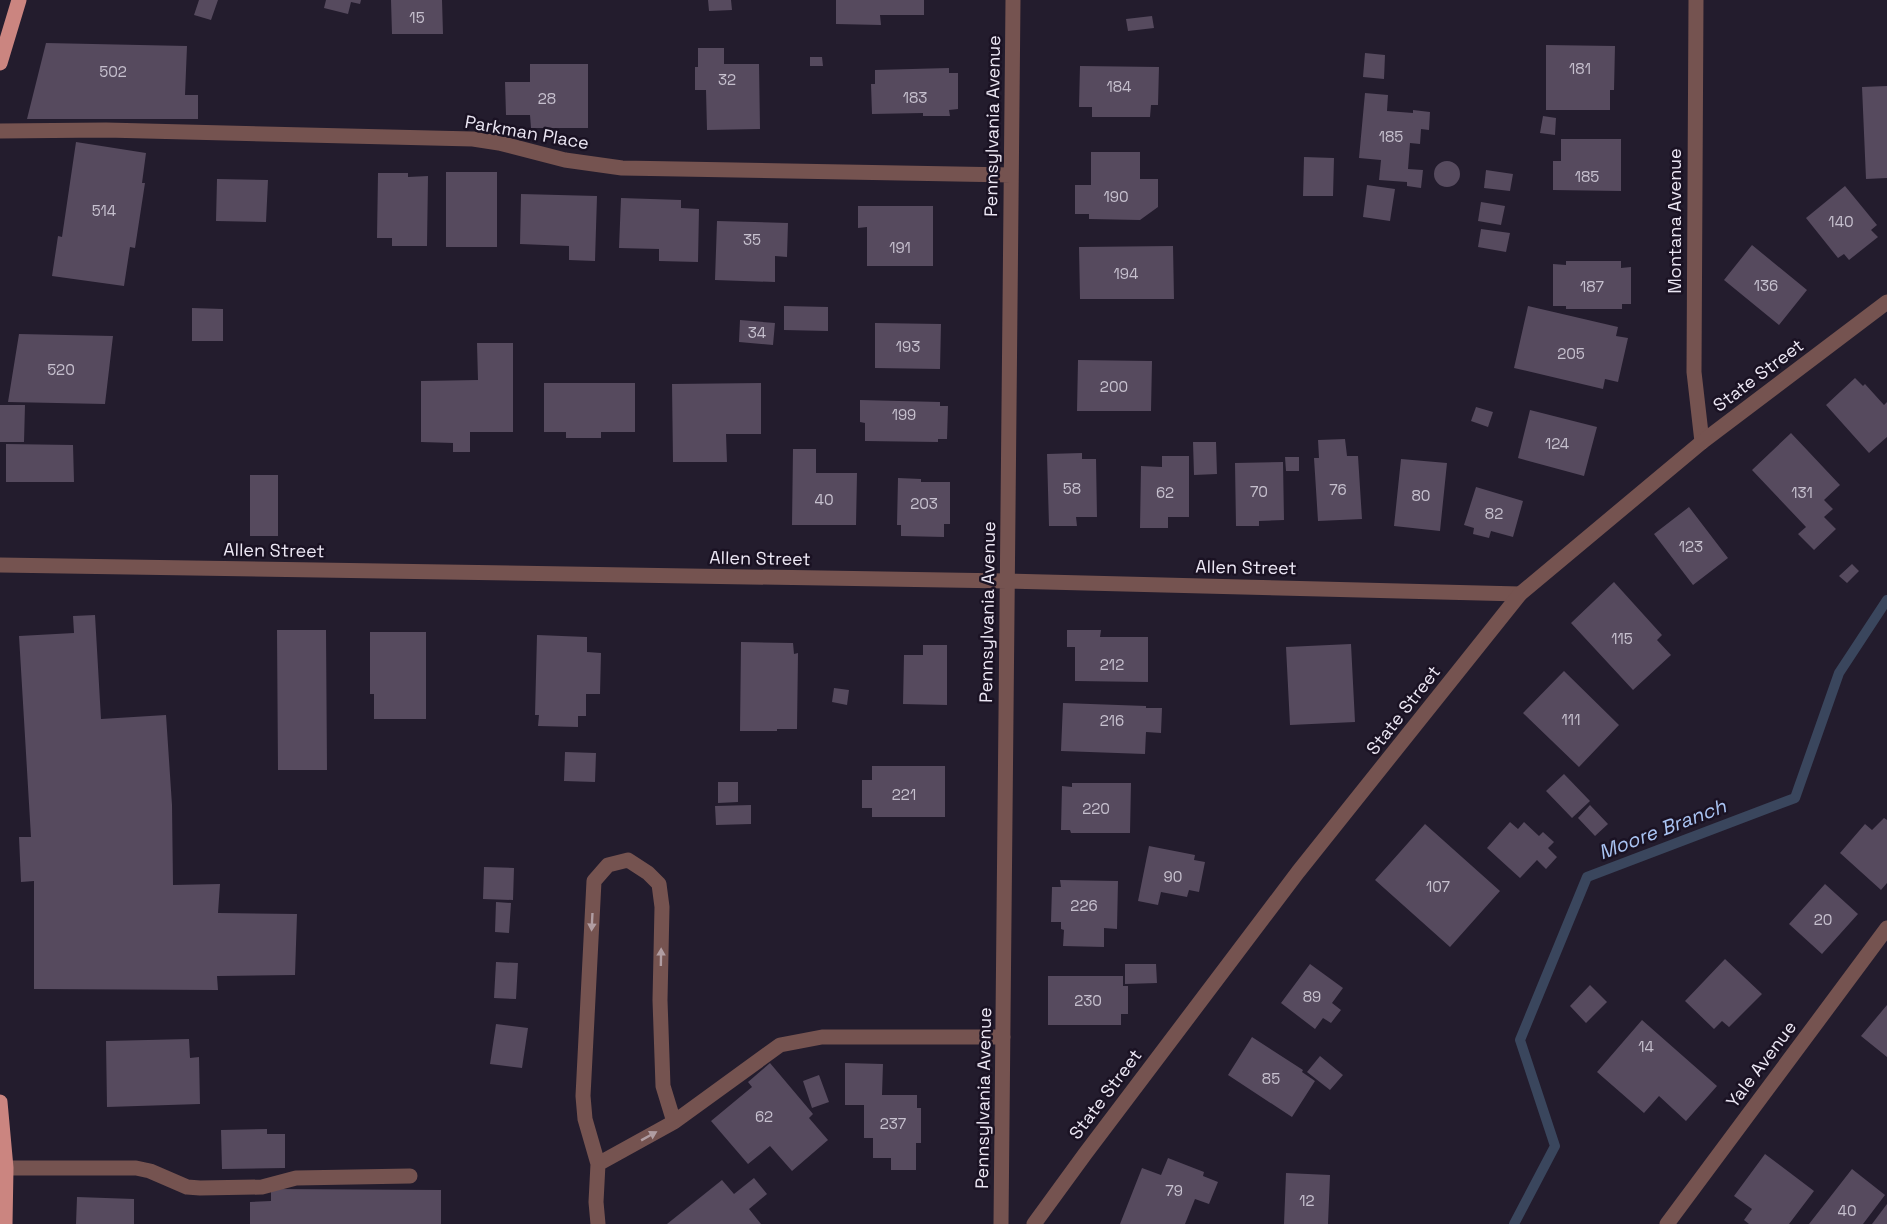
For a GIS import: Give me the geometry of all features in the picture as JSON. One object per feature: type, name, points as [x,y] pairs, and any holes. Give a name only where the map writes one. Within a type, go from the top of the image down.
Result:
[{"type":"main road","points":[[0,63],[19,0]]},
{"type":"main road","points":[[0,1102],[6,1168],[5,1224]]},
{"type":"street","name":"Pennsylvania Avenue","points":[[1001,1224],[1013,0]]},
{"type":"street","name":"Montana Avenue","points":[[1696,0],[1694,372],[1702,442]]},
{"type":"street","name":"Parkman Place","points":[[0,131],[118,130],[472,139],[499,143],[565,160],[622,168],[1011,175]]},
{"type":"street","name":"State Street","points":[[1034,1224],[1084,1154],[1298,872],[1520,594],[1702,442],[1887,302]]},
{"type":"street","name":"Allen Street","points":[[0,565],[1007,581],[1520,594]]},
{"type":"street","points":[[598,1224],[596,1202],[598,1164],[585,1119],[583,1096],[594,880],[608,865],[628,860],[648,873],[659,884],[662,907],[660,1000],[663,1086],[674,1122]]},
{"type":"street","name":"Yale Avenue","points":[[1667,1224],[1887,928]]},
{"type":"street","points":[[598,1164],[674,1122],[780,1045],[822,1036],[1003,1037]]},
{"type":"street","points":[[6,1168],[136,1168],[150,1171],[187,1187],[200,1188],[262,1187],[296,1178],[410,1176]]},
{"type":"building","points":[[199,0],[218,0],[211,20],[194,15]]},
{"type":"building","points":[[326,0],[361,0],[360,4],[351,2],[348,14],[324,8]]},
{"type":"building","points":[[391,0],[442,0],[443,34],[392,34]]},
{"type":"building","points":[[708,0],[731,0],[732,10],[709,11]]},
{"type":"building","points":[[836,0],[924,0],[924,15],[880,15],[881,25],[836,24]]},
{"type":"building","points":[[1152,16],[1154,28],[1128,31],[1126,19]]},
{"type":"building","points":[[46,43],[187,46],[185,95],[198,95],[198,119],[27,119]]},
{"type":"building","points":[[1546,45],[1615,46],[1614,90],[1610,90],[1610,110],[1546,110]]},
{"type":"building","points":[[698,48],[724,48],[724,64],[759,64],[760,129],[707,130],[706,90],[695,90]]},
{"type":"building","points":[[1365,53],[1385,55],[1384,79],[1363,77]]},
{"type":"building","points":[[810,57],[822,57],[823,66],[810,66]]},
{"type":"building","points":[[530,64],[588,64],[588,128],[531,128],[530,115],[506,115],[505,82],[530,82]]},
{"type":"building","points":[[1080,66],[1159,67],[1158,105],[1151,105],[1150,117],[1092,117],[1092,107],[1079,107]]},
{"type":"building","points":[[949,68],[949,73],[958,73],[958,109],[949,110],[950,116],[923,116],[923,113],[872,114],[871,84],[875,84],[875,70]]},
{"type":"building","points":[[1887,86],[1887,178],[1866,179],[1862,87]]},
{"type":"building","points":[[1365,93],[1388,95],[1387,111],[1430,112],[1429,130],[1421,129],[1420,144],[1410,143],[1408,169],[1423,170],[1421,188],[1407,186],[1407,182],[1379,180],[1381,160],[1359,158]]},
{"type":"building","points":[[1543,116],[1556,118],[1555,135],[1540,133]]},
{"type":"building","points":[[1561,139],[1621,139],[1621,191],[1553,190],[1553,161],[1561,161]]},
{"type":"building","points":[[76,142],[146,153],[142,183],[145,183],[135,248],[130,247],[124,286],[52,276],[58,236],[62,237]]},
{"type":"building","points":[[1091,152],[1140,152],[1140,179],[1158,179],[1158,207],[1140,220],[1089,219],[1089,214],[1075,214],[1075,185],[1091,185]]},
{"type":"building","points":[[1304,157],[1334,158],[1333,196],[1303,196]]},
{"type":"building","points":[[1447,161],[1456,165],[1460,174],[1456,183],[1447,187],[1438,183],[1434,174],[1438,165]]},
{"type":"building","points":[[1486,170],[1513,174],[1510,191],[1484,188]]},
{"type":"building","points":[[446,172],[497,172],[497,247],[446,247]]},
{"type":"building","points":[[378,173],[408,173],[408,177],[428,176],[427,246],[392,246],[392,238],[377,238]]},
{"type":"building","points":[[217,179],[268,180],[266,222],[216,221]]},
{"type":"building","points":[[1367,185],[1395,189],[1390,221],[1363,217]]},
{"type":"building","points":[[1845,186],[1877,225],[1871,230],[1878,237],[1849,260],[1844,254],[1838,258],[1806,218]]},
{"type":"building","points":[[521,194],[597,196],[595,261],[569,260],[569,246],[520,244]]},
{"type":"building","points":[[621,198],[681,200],[681,208],[699,209],[698,262],[659,261],[659,249],[619,248]]},
{"type":"building","points":[[1481,202],[1505,206],[1501,225],[1478,221]]},
{"type":"building","points":[[858,206],[933,206],[933,266],[867,266],[867,227],[858,228]]},
{"type":"building","points":[[717,221],[788,223],[787,257],[775,256],[775,282],[715,280]]},
{"type":"building","points":[[1481,229],[1510,233],[1506,252],[1478,247]]},
{"type":"building","points":[[1752,245],[1807,290],[1779,325],[1724,280]]},
{"type":"building","points":[[1173,246],[1174,299],[1080,299],[1079,247]]},
{"type":"building","points":[[1566,261],[1621,261],[1621,268],[1631,267],[1631,304],[1622,304],[1622,309],[1566,309],[1566,306],[1553,306],[1553,264],[1566,265]]},
{"type":"building","points":[[784,306],[828,307],[828,331],[784,330]]},
{"type":"building","points":[[1528,306],[1618,327],[1616,336],[1628,338],[1618,382],[1605,379],[1603,389],[1514,368]]},
{"type":"building","points":[[192,308],[223,309],[223,341],[192,341]]},
{"type":"building","points":[[740,320],[775,323],[773,345],[739,342]]},
{"type":"building","points":[[875,323],[941,324],[940,369],[875,368]]},
{"type":"building","points":[[19,334],[113,336],[105,404],[8,402]]},
{"type":"building","points":[[477,343],[513,343],[513,432],[470,432],[470,452],[453,452],[453,443],[421,442],[421,381],[478,380]]},
{"type":"building","points":[[1078,360],[1152,361],[1151,411],[1077,411]]},
{"type":"building","points":[[1855,378],[1863,386],[1865,384],[1884,405],[1887,402],[1887,437],[1869,453],[1826,405]]},
{"type":"building","points":[[544,383],[635,383],[635,432],[601,432],[601,438],[566,438],[566,432],[544,432]]},
{"type":"building","points":[[761,383],[761,434],[726,434],[727,462],[673,462],[672,384]]},
{"type":"building","points":[[860,400],[940,402],[940,406],[948,406],[947,439],[938,439],[938,442],[865,441],[865,423],[860,422]]},
{"type":"building","points":[[0,405],[25,405],[24,442],[0,442]]},
{"type":"building","points":[[1476,407],[1493,412],[1488,427],[1471,421]]},
{"type":"building","points":[[1530,410],[1597,427],[1584,476],[1518,458]]},
{"type":"building","points":[[1791,433],[1840,485],[1824,500],[1833,509],[1824,517],[1836,529],[1814,550],[1798,534],[1806,527],[1752,470]]},
{"type":"building","points":[[1345,439],[1347,456],[1358,456],[1362,519],[1318,521],[1314,458],[1319,458],[1318,440]]},
{"type":"building","points":[[1193,442],[1216,442],[1217,474],[1194,475]]},
{"type":"building","points":[[6,444],[73,445],[74,482],[6,482]]},
{"type":"building","points":[[793,449],[816,449],[816,473],[857,473],[856,525],[792,525]]},
{"type":"building","points":[[1082,453],[1082,459],[1096,459],[1097,517],[1076,517],[1077,526],[1049,526],[1047,454]]},
{"type":"building","points":[[1162,456],[1189,456],[1189,517],[1168,517],[1168,528],[1140,528],[1141,466],[1162,467]]},
{"type":"building","points":[[1285,457],[1299,457],[1299,471],[1286,471]]},
{"type":"building","points":[[1401,459],[1447,463],[1440,531],[1394,526]]},
{"type":"building","points":[[1283,462],[1284,520],[1259,521],[1259,526],[1236,526],[1235,463]]},
{"type":"building","points":[[250,475],[278,475],[278,536],[250,536]]},
{"type":"building","points":[[898,478],[921,479],[921,482],[950,482],[950,524],[944,524],[944,537],[901,536],[901,525],[897,525]]},
{"type":"building","points":[[1476,487],[1523,501],[1513,537],[1491,531],[1489,538],[1473,534],[1474,528],[1464,525]]},
{"type":"building","points":[[1689,507],[1728,558],[1693,585],[1654,534]]},
{"type":"building","points":[[1852,564],[1859,571],[1847,583],[1839,576]]},
{"type":"building","points":[[1614,582],[1662,635],[1657,640],[1671,655],[1633,690],[1571,623]]},
{"type":"building","points":[[95,615],[101,719],[166,715],[172,805],[173,885],[220,884],[218,913],[297,914],[295,975],[217,976],[218,990],[34,989],[34,881],[21,882],[19,837],[31,837],[19,636],[74,633],[73,616]]},
{"type":"building","points":[[277,630],[326,630],[327,770],[278,770]]},
{"type":"building","points":[[1067,630],[1101,630],[1100,637],[1148,637],[1148,682],[1075,681],[1075,647],[1067,647]]},
{"type":"building","points":[[370,632],[426,632],[426,719],[374,719],[374,694],[370,694]]},
{"type":"building","points":[[537,635],[587,637],[587,652],[601,653],[600,694],[586,694],[586,716],[578,716],[578,727],[538,726],[539,715],[535,715]]},
{"type":"building","points":[[741,642],[793,643],[794,654],[798,653],[797,729],[740,731]]},
{"type":"building","points":[[1351,644],[1355,722],[1290,725],[1286,647]]},
{"type":"building","points":[[923,645],[947,645],[947,705],[903,704],[904,655],[923,655]]},
{"type":"building","points":[[1564,671],[1619,725],[1579,767],[1523,713]]},
{"type":"building","points":[[834,688],[849,690],[847,705],[832,702]]},
{"type":"building","points":[[1063,703],[1162,708],[1161,733],[1146,732],[1145,754],[1061,751]]},
{"type":"building","points":[[565,752],[596,753],[595,782],[564,781]]},
{"type":"building","points":[[872,766],[945,766],[945,817],[872,817],[872,808],[862,808],[862,780],[872,780]]},
{"type":"building","points":[[1564,774],[1590,801],[1572,818],[1546,791]]},
{"type":"building","points":[[718,782],[738,782],[738,802],[718,803]]},
{"type":"building","points":[[1072,783],[1131,783],[1130,833],[1071,833],[1070,830],[1061,830],[1062,786],[1072,787]]},
{"type":"building","points":[[751,805],[751,824],[716,825],[715,806]]},
{"type":"building","points":[[1590,805],[1608,824],[1595,836],[1578,818]]},
{"type":"building","points":[[1884,818],[1887,820],[1887,883],[1881,890],[1840,853],[1865,824],[1872,830]]},
{"type":"building","points":[[1510,822],[1518,829],[1524,822],[1539,836],[1543,832],[1554,842],[1548,848],[1557,857],[1546,869],[1537,860],[1520,878],[1487,848]]},
{"type":"building","points":[[1425,824],[1500,891],[1450,947],[1375,880]]},
{"type":"building","points":[[1149,846],[1195,855],[1194,860],[1205,862],[1199,892],[1189,890],[1187,897],[1161,892],[1158,905],[1138,901]]},
{"type":"building","points":[[484,867],[514,868],[513,900],[483,899]]},
{"type":"building","points":[[1060,880],[1118,881],[1117,929],[1104,928],[1104,947],[1063,946],[1064,930],[1061,929],[1061,922],[1051,922],[1052,887],[1061,887]]},
{"type":"building","points":[[1825,884],[1858,914],[1822,954],[1789,924]]},
{"type":"building","points":[[496,902],[511,903],[509,933],[495,932]]},
{"type":"building","points":[[1725,959],[1762,994],[1729,1027],[1722,1021],[1714,1029],[1685,1001]]},
{"type":"building","points":[[496,962],[518,963],[516,999],[494,998]]},
{"type":"building","points":[[1125,964],[1156,964],[1157,983],[1125,984]]},
{"type":"building","points":[[1310,964],[1343,988],[1332,1003],[1341,1010],[1331,1023],[1323,1018],[1315,1029],[1281,1003]]},
{"type":"building","points":[[1048,976],[1123,976],[1123,986],[1128,986],[1128,1014],[1121,1014],[1121,1025],[1048,1025]]},
{"type":"building","points":[[1590,985],[1607,1002],[1586,1023],[1570,1006]]},
{"type":"building","points":[[1887,1005],[1887,1057],[1861,1036]]},
{"type":"building","points":[[1642,1020],[1717,1086],[1686,1121],[1659,1096],[1644,1113],[1597,1072]]},
{"type":"building","points":[[496,1024],[528,1028],[522,1068],[490,1064]]},
{"type":"building","points":[[1252,1037],[1303,1070],[1302,1072],[1315,1081],[1292,1117],[1228,1075]]},
{"type":"building","points":[[189,1039],[190,1058],[199,1057],[200,1104],[107,1107],[106,1041]]},
{"type":"building","points":[[1320,1056],[1343,1075],[1330,1090],[1307,1072]]},
{"type":"building","points":[[770,1063],[813,1114],[809,1118],[828,1140],[792,1171],[770,1146],[748,1164],[711,1121],[752,1087],[748,1082]]},
{"type":"building","points":[[845,1063],[883,1064],[882,1095],[917,1095],[917,1108],[921,1108],[921,1143],[916,1143],[916,1170],[891,1170],[891,1158],[873,1158],[873,1138],[864,1138],[864,1105],[845,1105]]},
{"type":"building","points":[[819,1075],[829,1102],[812,1108],[803,1081]]},
{"type":"building","points":[[267,1129],[267,1134],[285,1134],[285,1168],[222,1169],[221,1130]]},
{"type":"building","points":[[1765,1154],[1814,1191],[1789,1224],[1749,1224],[1744,1220],[1752,1209],[1734,1196]]},
{"type":"building","points":[[1168,1158],[1204,1172],[1203,1176],[1218,1182],[1209,1204],[1195,1199],[1185,1224],[1120,1224],[1142,1168],[1161,1175]]},
{"type":"building","points":[[1852,1169],[1885,1195],[1863,1224],[1809,1224]]},
{"type":"building","points":[[1286,1173],[1330,1175],[1328,1224],[1284,1224]]},
{"type":"building","points":[[754,1178],[767,1194],[749,1209],[761,1224],[667,1224],[722,1180],[734,1194]]},
{"type":"building","points":[[271,1189],[441,1190],[441,1224],[250,1224],[250,1202],[271,1201]]},
{"type":"building","points":[[77,1197],[134,1199],[134,1224],[76,1224]]},
{"type":"building","points":[[1887,1204],[1887,1224],[1872,1224]]},
{"type":"waterway","name":"Moore Branch","points":[[1514,1224],[1555,1146],[1520,1040],[1587,877],[1795,798],[1839,673],[1887,600]]}]
